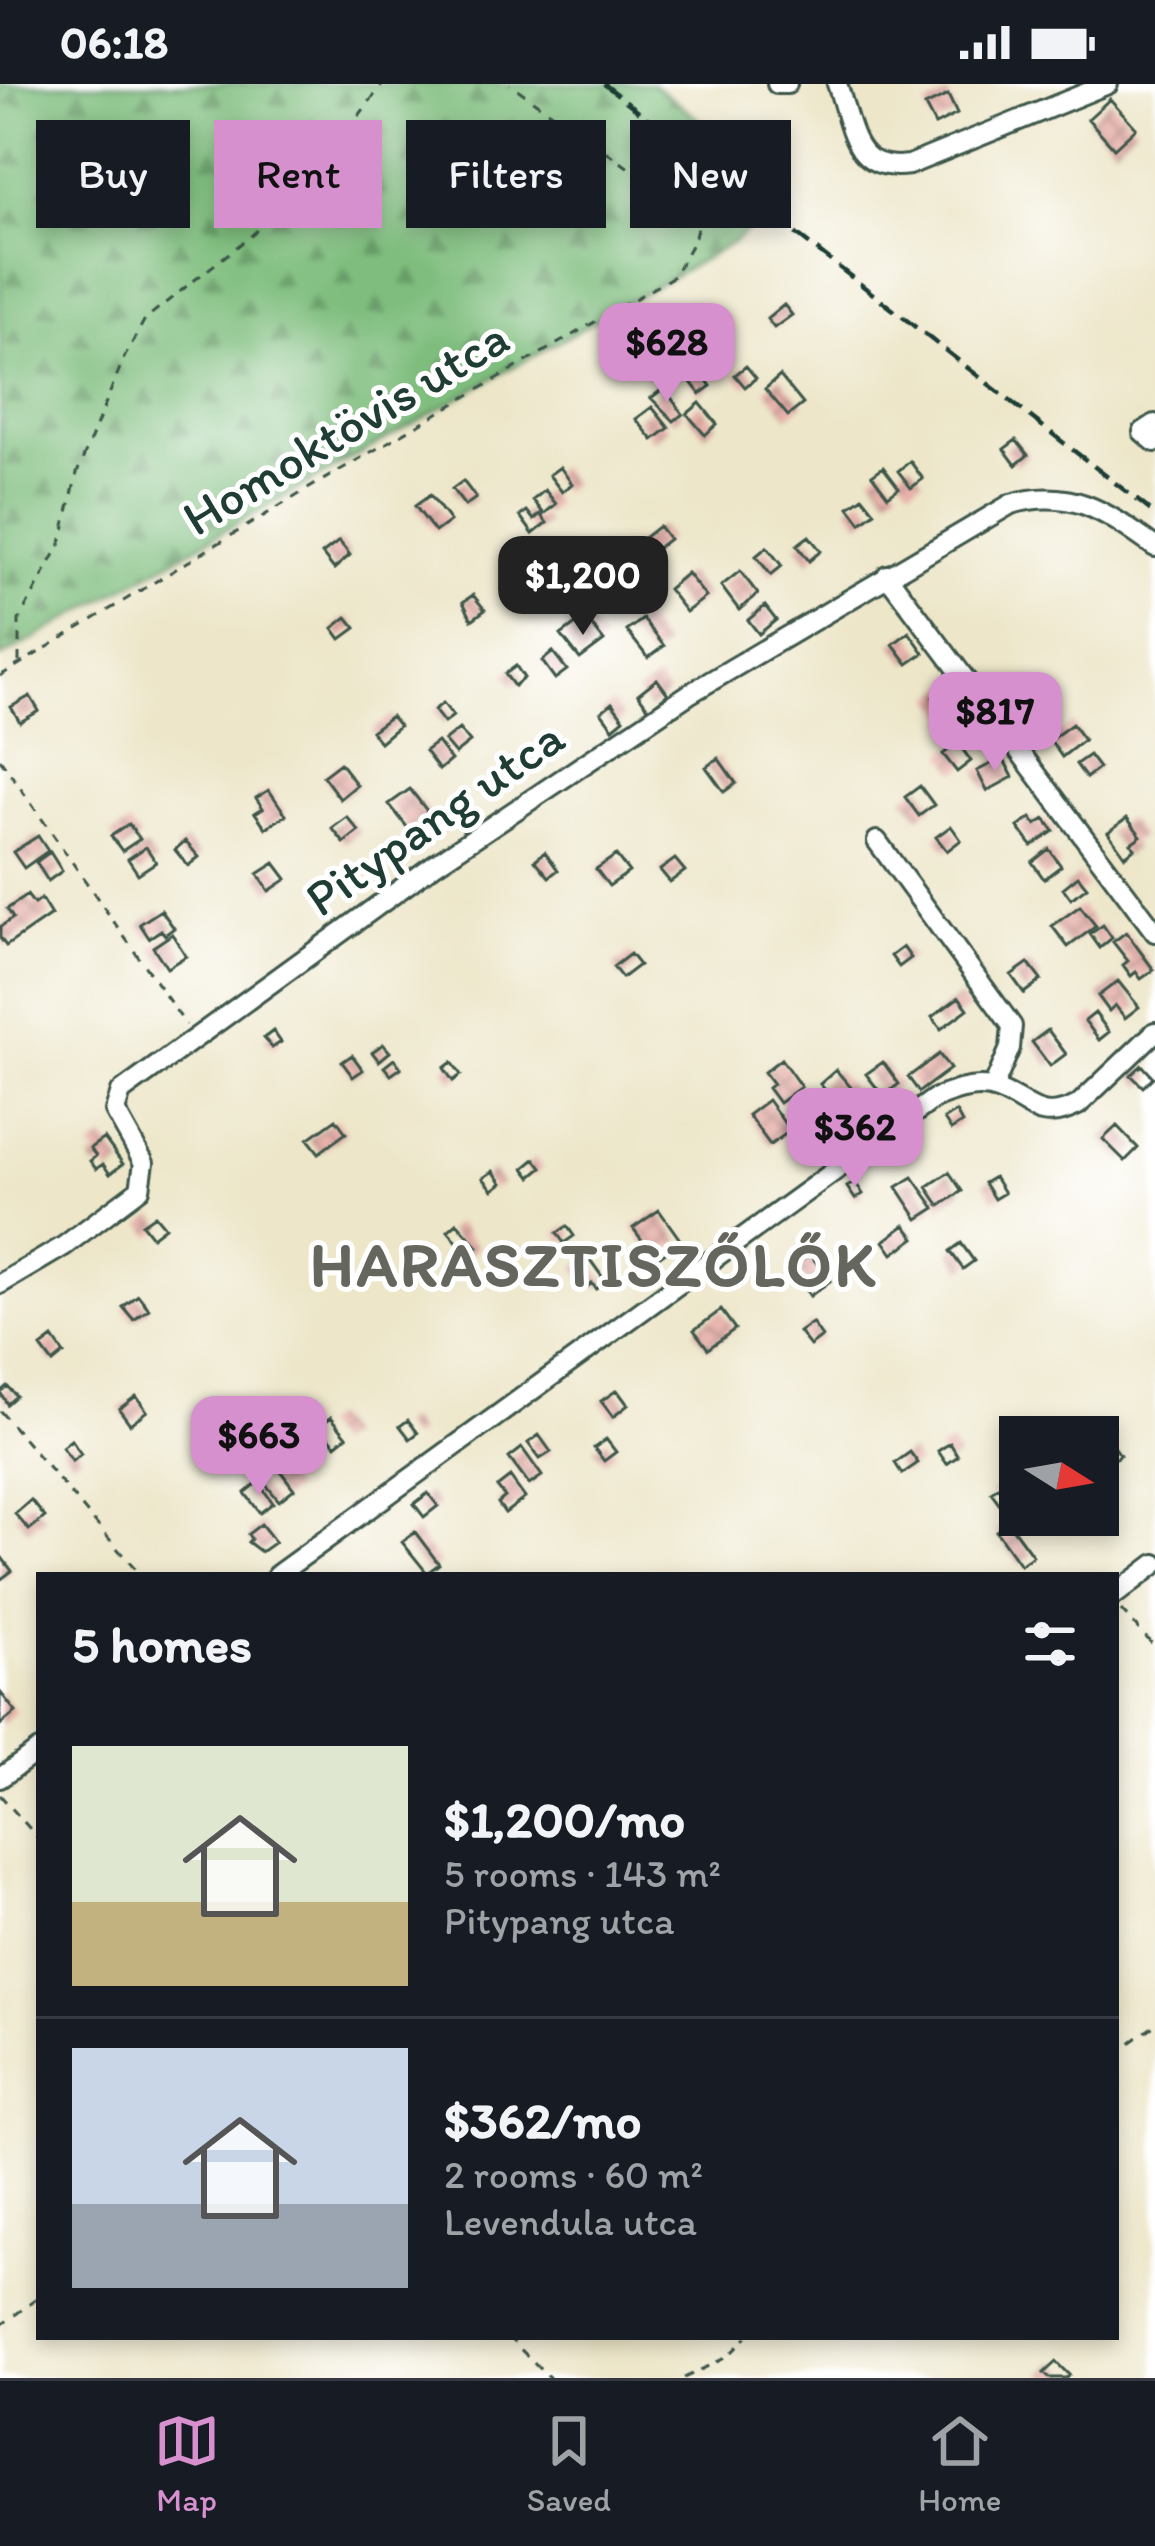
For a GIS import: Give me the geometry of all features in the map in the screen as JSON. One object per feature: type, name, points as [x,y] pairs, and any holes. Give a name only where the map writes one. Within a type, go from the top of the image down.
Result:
[{"type":"street","points":[[777,84],[787,84]]},
{"type":"street","points":[[837,84],[860,149],[869,161],[887,168],[909,165],[1108,84]]},
{"type":"street","points":[[1155,424],[1143,432],[1155,442]]},
{"type":"street","name":"Pitypang utca","points":[[0,1284],[64,1246],[140,1189],[144,1163],[117,1117],[116,1099],[194,1037],[454,850],[689,694],[987,515],[1029,499],[1063,497],[1100,511],[1155,548]]},
{"type":"street","points":[[887,575],[1155,932]]},
{"type":"street","points":[[877,841],[1012,1026],[1010,1048],[993,1088]]},
{"type":"street","points":[[281,1572],[934,1099],[962,1090],[993,1088],[1039,1113],[1064,1112],[1078,1105],[1155,1032]]},
{"type":"street","points":[[1119,1592],[1155,1564]]},
{"type":"street","points":[[0,1778],[36,1752]]},
{"type":"path","points":[[20,665],[19,620],[61,543],[77,473],[145,319],[252,236],[316,172],[383,84]]},
{"type":"path","name":"Homoktövis utca","points":[[0,676],[316,484],[674,276],[700,218],[510,84]]},
{"type":"path","points":[[0,759],[194,1037]]},
{"type":"path","points":[[0,1412],[137,1572]]},
{"type":"path","points":[[1119,1607],[1155,1647]]},
{"type":"path","points":[[0,1795],[36,1836]]},
{"type":"path","points":[[1119,2051],[1155,2025]]},
{"type":"path","points":[[0,2326],[36,2299]]},
{"type":"path","points":[[511,2340],[550,2378]]},
{"type":"path","points":[[684,2378],[727,2356],[744,2340]]},
{"type":"green space","points":[[0,84],[653,84],[699,120],[630,120],[630,228],[749,228],[737,240],[0,658]]},
{"type":"building","points":[[948,95],[957,114],[935,125],[925,106]]},
{"type":"building","points":[[1110,99],[1136,128],[1114,148],[1088,119]]},
{"type":"building","points":[[784,305],[792,315],[774,328],[767,319]]},
{"type":"building","points":[[663,318],[675,332],[660,344],[649,329]]},
{"type":"building","points":[[746,366],[756,378],[745,387],[735,375]]},
{"type":"building","points":[[699,370],[711,386],[700,394],[688,378]]},
{"type":"building","points":[[780,376],[803,404],[788,416],[765,389]]},
{"type":"building","points":[[664,388],[683,414],[674,421],[651,398]]},
{"type":"building","points":[[700,403],[717,424],[705,435],[687,414]]},
{"type":"building","points":[[652,407],[669,428],[653,440],[636,419]]},
{"type":"building","points":[[1016,440],[1028,455],[1016,465],[1004,449]]},
{"type":"building","points":[[910,461],[923,479],[911,488],[898,471]]},
{"type":"building","points":[[560,467],[572,484],[562,492],[549,475]]},
{"type":"building","points":[[883,467],[899,488],[888,496],[872,475]]},
{"type":"building","points":[[463,481],[476,498],[465,506],[452,489]]},
{"type":"building","points":[[545,490],[556,504],[544,514],[533,500]]},
{"type":"building","points":[[430,495],[450,521],[435,532],[415,506]]},
{"type":"building","points":[[863,497],[875,512],[861,523],[849,507]]},
{"type":"building","points":[[527,511],[534,520],[540,514],[547,523],[533,534],[520,516]]},
{"type":"building","points":[[659,526],[669,539],[645,558],[635,545]]},
{"type":"building","points":[[809,536],[821,551],[809,561],[797,545]]},
{"type":"building","points":[[339,541],[350,555],[334,569],[322,554]]},
{"type":"building","points":[[767,547],[782,566],[771,575],[756,556]]},
{"type":"building","points":[[538,569],[551,585],[522,608],[509,591]]},
{"type":"building","points":[[740,571],[758,594],[739,610],[721,586]]},
{"type":"building","points":[[687,573],[706,597],[686,612],[668,589]]},
{"type":"building","points":[[473,595],[485,610],[472,620],[463,602]]},
{"type":"building","points":[[765,606],[776,620],[759,634],[748,620]]},
{"type":"building","points":[[347,617],[356,628],[341,639],[333,628]]},
{"type":"building","points":[[585,617],[604,641],[580,659],[561,635]]},
{"type":"building","points":[[643,619],[664,646],[648,658],[627,631]]},
{"type":"building","points":[[909,632],[924,653],[908,664],[893,644]]},
{"type":"building","points":[[553,652],[567,670],[555,679],[542,661]]},
{"type":"building","points":[[516,666],[524,678],[514,686],[505,674]]},
{"type":"building","points":[[657,679],[668,694],[649,709],[638,694]]},
{"type":"building","points":[[953,683],[965,700],[946,715],[933,697]]},
{"type":"building","points":[[1015,695],[1023,705],[1007,717],[999,706]]},
{"type":"building","points":[[30,696],[39,711],[20,722],[11,707]]},
{"type":"building","points":[[443,703],[453,716],[444,723],[434,710]]},
{"type":"building","points":[[612,703],[624,719],[613,728],[601,712]]},
{"type":"building","points":[[1028,709],[1038,723],[1022,735],[1012,721]]},
{"type":"building","points":[[959,713],[969,727],[957,736],[947,721]]},
{"type":"building","points":[[391,716],[399,726],[380,742],[371,731]]},
{"type":"building","points":[[1072,724],[1084,740],[1062,757],[1050,740]]},
{"type":"building","points":[[459,729],[470,742],[455,754],[444,741]]},
{"type":"building","points":[[437,742],[451,760],[439,770],[425,751]]},
{"type":"building","points":[[958,743],[971,761],[957,772],[943,754]]},
{"type":"building","points":[[1089,755],[1099,768],[1086,778],[1076,764]]},
{"type":"building","points":[[718,758],[736,783],[724,792],[706,767]]},
{"type":"building","points":[[1003,758],[1013,777],[987,791],[977,771]]},
{"type":"building","points":[[340,763],[357,785],[340,799],[323,776]]},
{"type":"building","points":[[920,786],[934,805],[919,816],[905,797]]},
{"type":"building","points":[[410,789],[438,825],[418,841],[389,804]]},
{"type":"building","points":[[269,790],[286,815],[266,828],[255,813],[263,808],[256,798]]},
{"type":"building","points":[[464,807],[475,821],[463,830],[452,816]]},
{"type":"building","points":[[347,817],[359,831],[344,843],[332,828]]},
{"type":"building","points":[[1031,818],[1036,825],[1045,819],[1054,831],[1032,846],[1018,827]]},
{"type":"building","points":[[1127,818],[1141,836],[1125,856],[1108,832]]},
{"type":"building","points":[[129,824],[140,839],[122,851],[111,836]]},
{"type":"building","points":[[951,826],[961,840],[947,851],[936,837]]},
{"type":"building","points":[[38,836],[48,851],[24,868],[13,852]]},
{"type":"building","points":[[185,841],[199,857],[188,866],[175,850]]},
{"type":"building","points":[[146,847],[156,862],[138,874],[128,859]]},
{"type":"building","points":[[1049,849],[1061,866],[1044,879],[1032,862]]},
{"type":"building","points":[[50,852],[62,871],[48,881],[36,862]]},
{"type":"building","points":[[545,852],[558,870],[549,877],[535,860]]},
{"type":"building","points":[[616,855],[629,872],[609,886],[596,869]]},
{"type":"building","points":[[675,859],[685,871],[670,882],[660,870]]},
{"type":"building","points":[[275,863],[287,879],[269,891],[258,874]]},
{"type":"building","points":[[1078,876],[1087,887],[1071,899],[1063,888]]},
{"type":"building","points":[[27,895],[34,904],[41,899],[51,915],[6,946],[0,927],[13,918],[7,909]]},
{"type":"building","points":[[1080,906],[1096,926],[1068,947],[1052,926]]},
{"type":"building","points":[[161,910],[174,928],[149,938],[140,924]]},
{"type":"building","points":[[1103,925],[1112,938],[1100,948],[1090,934]]},
{"type":"building","points":[[1126,932],[1154,970],[1141,979],[1136,972],[1131,976],[1123,965],[1128,961],[1113,942]]},
{"type":"building","points":[[172,934],[186,956],[167,968],[153,947]]},
{"type":"building","points":[[903,947],[911,958],[899,967],[891,956]]},
{"type":"building","points":[[630,954],[639,965],[622,978],[613,967]]},
{"type":"building","points":[[1028,963],[1041,980],[1024,993],[1011,975]]},
{"type":"building","points":[[1118,981],[1139,1007],[1125,1018],[1115,1005],[1109,1011],[1098,996]]},
{"type":"building","points":[[959,997],[968,1009],[941,1029],[932,1017]]},
{"type":"building","points":[[1095,1013],[1109,1032],[1099,1040],[1085,1021]]},
{"type":"building","points":[[1048,1030],[1066,1054],[1050,1066],[1032,1042]]},
{"type":"building","points":[[273,1031],[281,1042],[272,1048],[264,1038]]},
{"type":"building","points":[[383,1044],[390,1052],[379,1061],[372,1052]]},
{"type":"building","points":[[939,1054],[950,1069],[919,1092],[908,1077]]},
{"type":"building","points":[[352,1055],[363,1070],[353,1077],[342,1062]]},
{"type":"building","points":[[394,1059],[401,1068],[391,1075],[384,1067]]},
{"type":"building","points":[[781,1059],[801,1087],[779,1103],[764,1072]]},
{"type":"building","points":[[452,1062],[461,1075],[453,1081],[444,1068]]},
{"type":"building","points":[[883,1062],[899,1084],[883,1096],[866,1074]]},
{"type":"building","points":[[1142,1065],[1153,1077],[1143,1087],[1131,1075]]},
{"type":"building","points":[[836,1070],[860,1098],[844,1112],[820,1084]]},
{"type":"building","points":[[768,1100],[790,1131],[770,1145],[748,1115]]},
{"type":"building","points":[[956,1112],[962,1123],[951,1130],[944,1119]]},
{"type":"building","points":[[336,1119],[346,1133],[319,1153],[308,1139]]},
{"type":"building","points":[[1117,1126],[1138,1148],[1125,1161],[1103,1139]]},
{"type":"building","points":[[104,1138],[123,1164],[110,1174],[103,1164],[96,1169],[90,1161],[96,1156],[90,1148]]},
{"type":"building","points":[[535,1159],[542,1168],[531,1177],[524,1168]]},
{"type":"building","points":[[493,1171],[502,1183],[493,1190],[483,1178]]},
{"type":"building","points":[[949,1172],[962,1191],[940,1206],[927,1187]]},
{"type":"building","points":[[913,1177],[935,1208],[918,1219],[897,1187]]},
{"type":"building","points":[[994,1177],[1004,1193],[994,1199],[984,1183]]},
{"type":"building","points":[[855,1182],[863,1194],[855,1199],[847,1187]]},
{"type":"building","points":[[659,1210],[681,1241],[656,1259],[633,1228]]},
{"type":"building","points":[[155,1215],[165,1227],[152,1237],[142,1224]]},
{"type":"building","points":[[457,1223],[478,1247],[468,1255],[448,1231]]},
{"type":"building","points":[[905,1225],[915,1238],[893,1254],[884,1241]]},
{"type":"building","points":[[567,1226],[574,1236],[564,1243],[557,1233]]},
{"type":"building","points":[[961,1243],[974,1261],[963,1269],[950,1251]]},
{"type":"building","points":[[810,1254],[830,1281],[810,1296],[791,1269]]},
{"type":"building","points":[[588,1257],[606,1282],[596,1289],[575,1268]]},
{"type":"building","points":[[138,1295],[149,1309],[134,1320],[123,1307]]},
{"type":"building","points":[[721,1310],[735,1329],[708,1349],[694,1330]]},
{"type":"building","points":[[812,1323],[822,1337],[810,1346],[799,1332]]},
{"type":"building","points":[[53,1338],[64,1354],[53,1363],[41,1347]]},
{"type":"building","points":[[7,1386],[16,1396],[7,1404],[0,1392]]},
{"type":"building","points":[[617,1390],[628,1405],[613,1417],[601,1401]]},
{"type":"building","points":[[136,1396],[147,1411],[130,1424],[119,1409]]},
{"type":"building","points":[[331,1417],[347,1436],[336,1445],[320,1426]]},
{"type":"building","points":[[408,1420],[418,1433],[410,1439],[400,1426]]},
{"type":"building","points":[[539,1435],[551,1452],[540,1459],[528,1443]]},
{"type":"building","points":[[606,1439],[616,1452],[604,1461],[594,1448]]},
{"type":"building","points":[[71,1440],[81,1454],[72,1461],[62,1447]]},
{"type":"building","points":[[950,1443],[958,1456],[947,1464],[938,1451]]},
{"type":"building","points":[[522,1448],[542,1476],[529,1485],[509,1458]]},
{"type":"building","points":[[910,1452],[918,1463],[902,1474],[895,1463]]},
{"type":"building","points":[[276,1465],[294,1489],[279,1501],[260,1477]]},
{"type":"building","points":[[510,1477],[525,1498],[505,1513],[498,1503],[505,1497],[497,1487]]},
{"type":"building","points":[[258,1482],[273,1503],[260,1513],[245,1493]]},
{"type":"building","points":[[428,1493],[438,1506],[424,1517],[414,1504]]},
{"type":"building","points":[[31,1500],[45,1517],[29,1530],[15,1514]]},
{"type":"building","points":[[261,1524],[275,1542],[261,1552],[248,1542],[248,1534]]},
{"type":"building","points":[[415,1532],[439,1564],[426,1572],[402,1542]]},
{"type":"building","points":[[1000,1536],[1018,1536],[1033,1556],[1020,1565]]},
{"type":"building","points":[[0,1555],[12,1571],[0,1580]]},
{"type":"building","points":[[0,1692],[16,1712],[0,1725]]},
{"type":"building","points":[[1056,2362],[1069,2375],[1066,2378],[1049,2378],[1044,2373]]},
{"type":"railway","points":[[604,84],[1155,514]]},
{"type":"district","name":"HARASZTISZŐLŐK","points":[[594,1264]]}]
